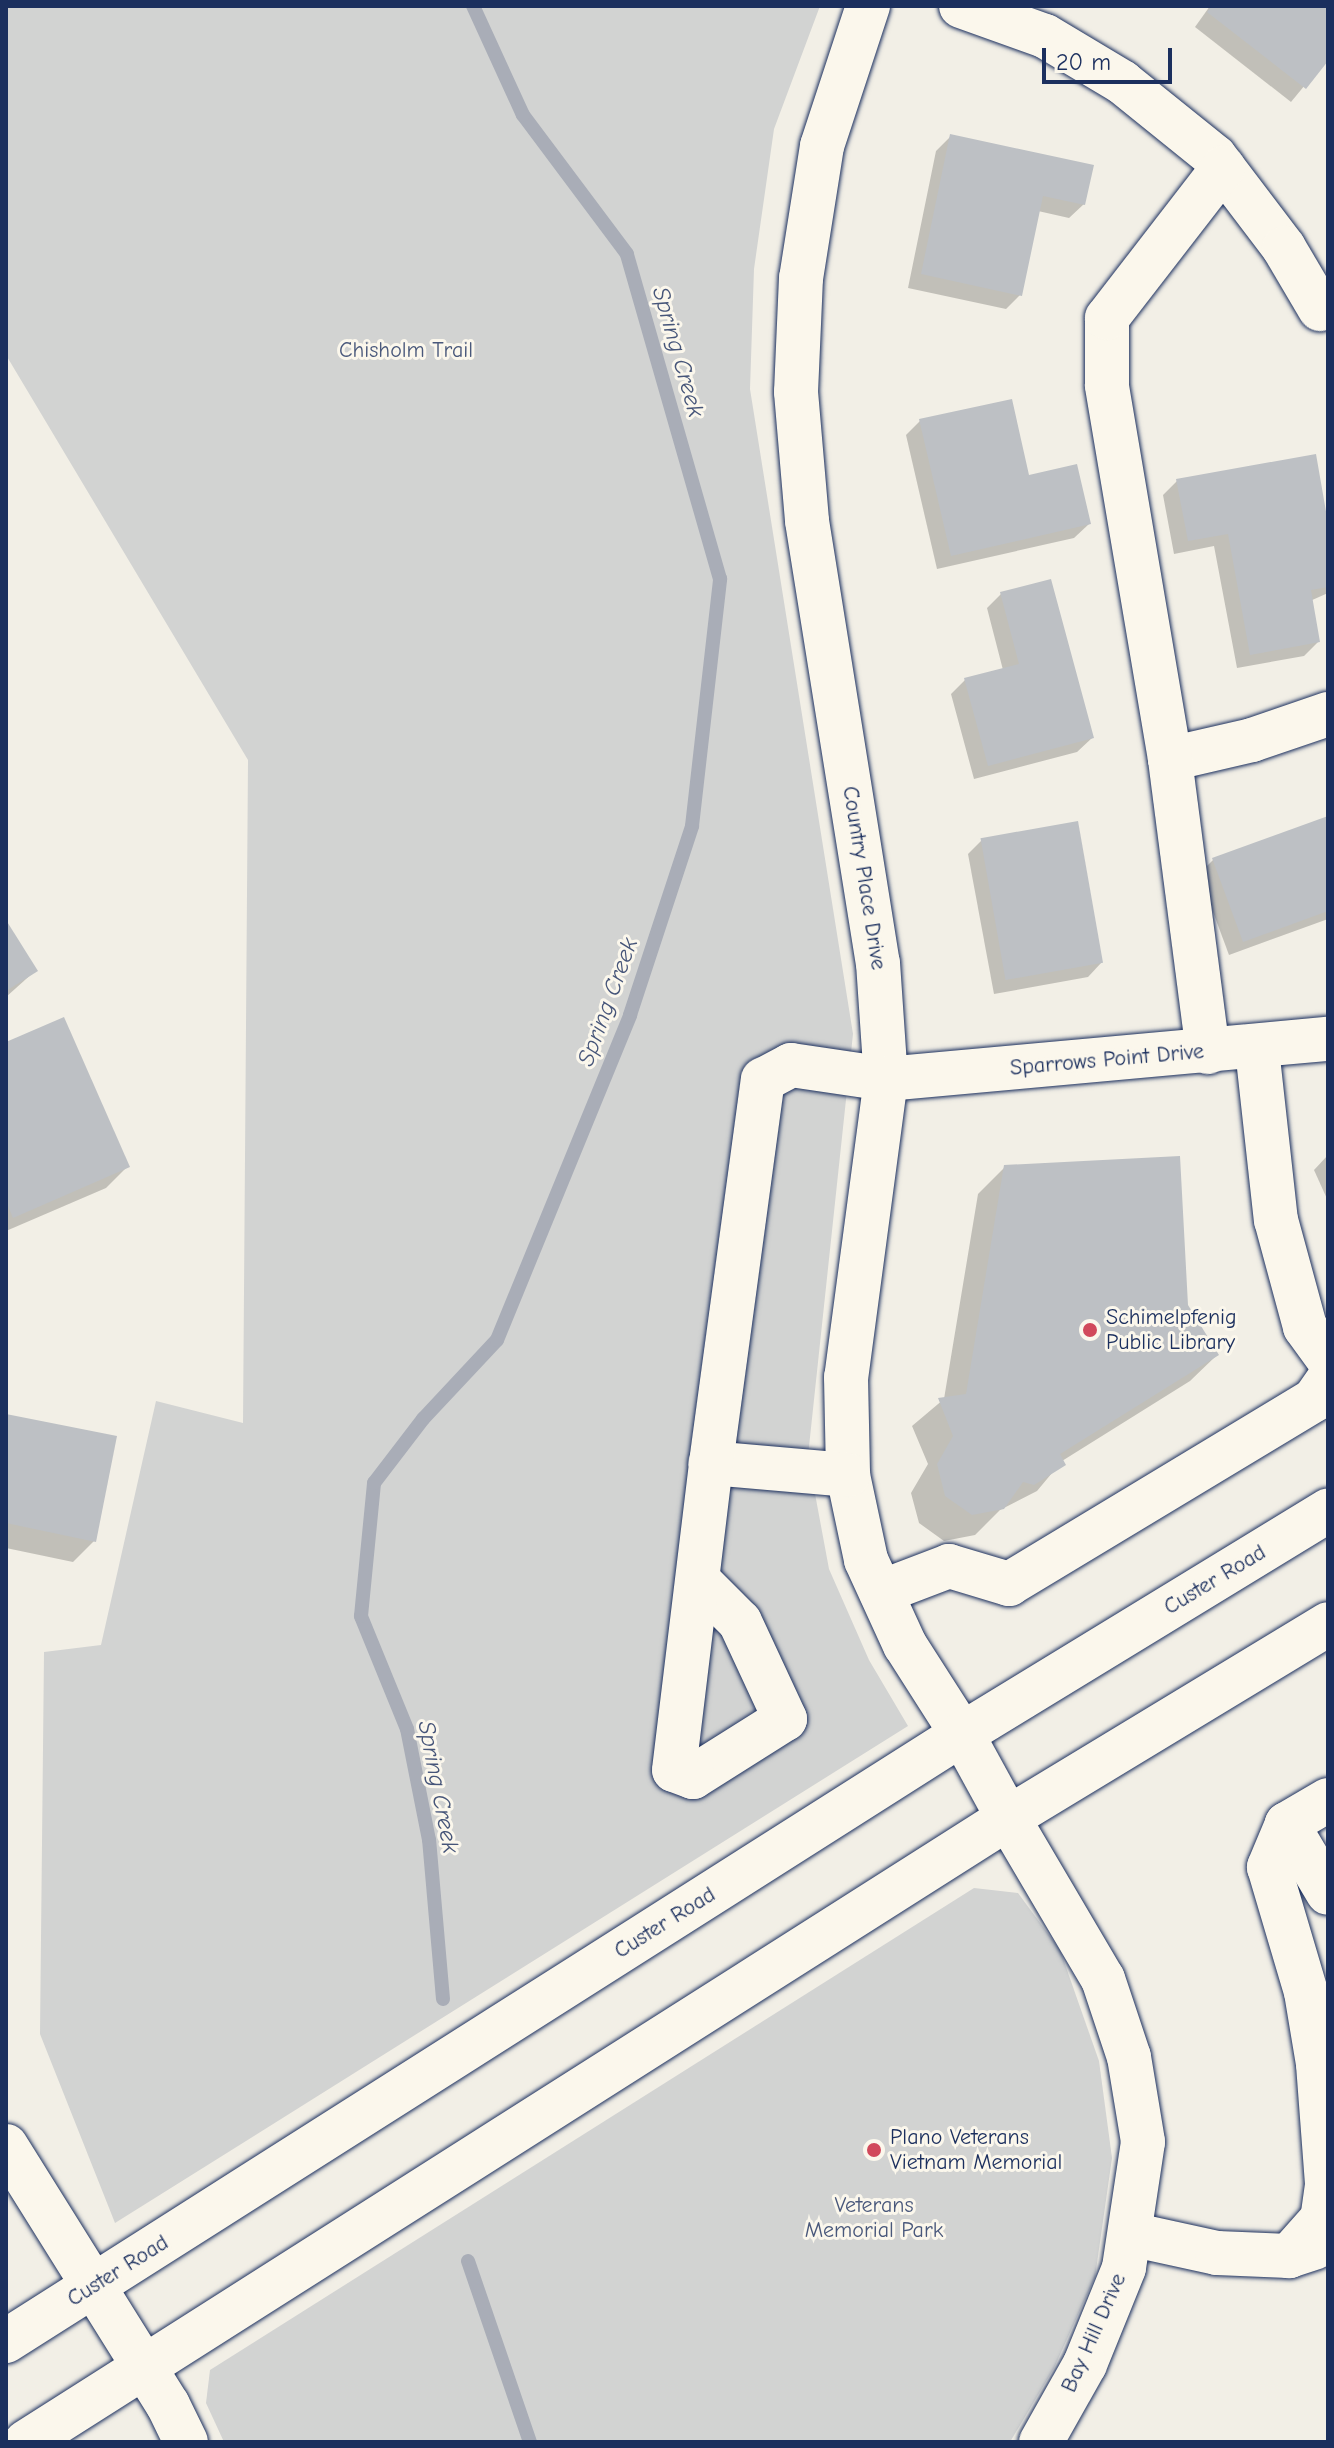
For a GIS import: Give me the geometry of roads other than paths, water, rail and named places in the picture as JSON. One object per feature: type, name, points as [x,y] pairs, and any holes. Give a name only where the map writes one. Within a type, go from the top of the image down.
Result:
[{"type":"street","name":"Country Place Drive","points":[[868,6],[822,146],[801,278],[796,392],[807,521],[878,963],[886,1079],[846,1377],[848,1475],[866,1560],[905,1645],[962,1734],[1008,1818]]},
{"type":"street","points":[[961,6],[1045,36],[1109,74],[1223,168],[1284,248],[1320,309]]},
{"type":"street","points":[[1208,1052],[1170,759],[1107,385],[1107,318],[1223,168]]},
{"type":"street","points":[[1170,759],[1252,740],[1328,714]]},
{"type":"street","name":"Sparrows Point Drive","points":[[711,1463],[763,1080],[791,1065],[886,1079],[1257,1049],[1328,1039]]},
{"type":"street","points":[[1257,1049],[1276,1220],[1305,1327],[1328,1359]]},
{"type":"street","points":[[881,1592],[949,1566],[1009,1584],[1321,1390]]},
{"type":"street","points":[[698,1580],[711,1463],[848,1475]]},
{"type":"street","name":"Custer Road","points":[[6,2341],[333,2137],[962,1734],[1328,1511]]},
{"type":"street","points":[[26,2442],[564,2105],[1008,1818],[1328,1624]]},
{"type":"street","points":[[1130,2234],[1217,2253],[1309,2249],[1322,2219],[1327,2185],[1318,2064],[1306,1992],[1269,1867],[1287,1824],[1328,1800]]},
{"type":"street","name":"Bay Hill Drive","points":[[1008,1818],[1103,1979],[1129,2057],[1143,2142],[1124,2268],[1085,2364],[1041,2442]]},
{"type":"street","points":[[1287,1824],[1328,1893]]},
{"type":"street","points":[[11,2168],[168,2405],[186,2442]]},
{"type":"waterway","name":"Spring Creek","points":[[443,1999],[429,1840],[407,1729],[361,1616],[374,1483],[423,1419],[497,1340],[630,1015],[692,826],[720,579],[627,254],[523,115],[473,6]]},
{"type":"waterway","name":"Spring Creek","points":[[468,2261],[530,2442]]},
{"type":"place","name":"Schimelpfenig Public Library","points":[[1090,1330]]},
{"type":"place","name":"Plano Veterans Vietnam Memorial","points":[[874,2150]]},
{"type":"park label","name":"Chisholm Trail","points":[[406,351]]},
{"type":"park label","name":"Veterans Memorial Park","points":[[874,2218]]}]
